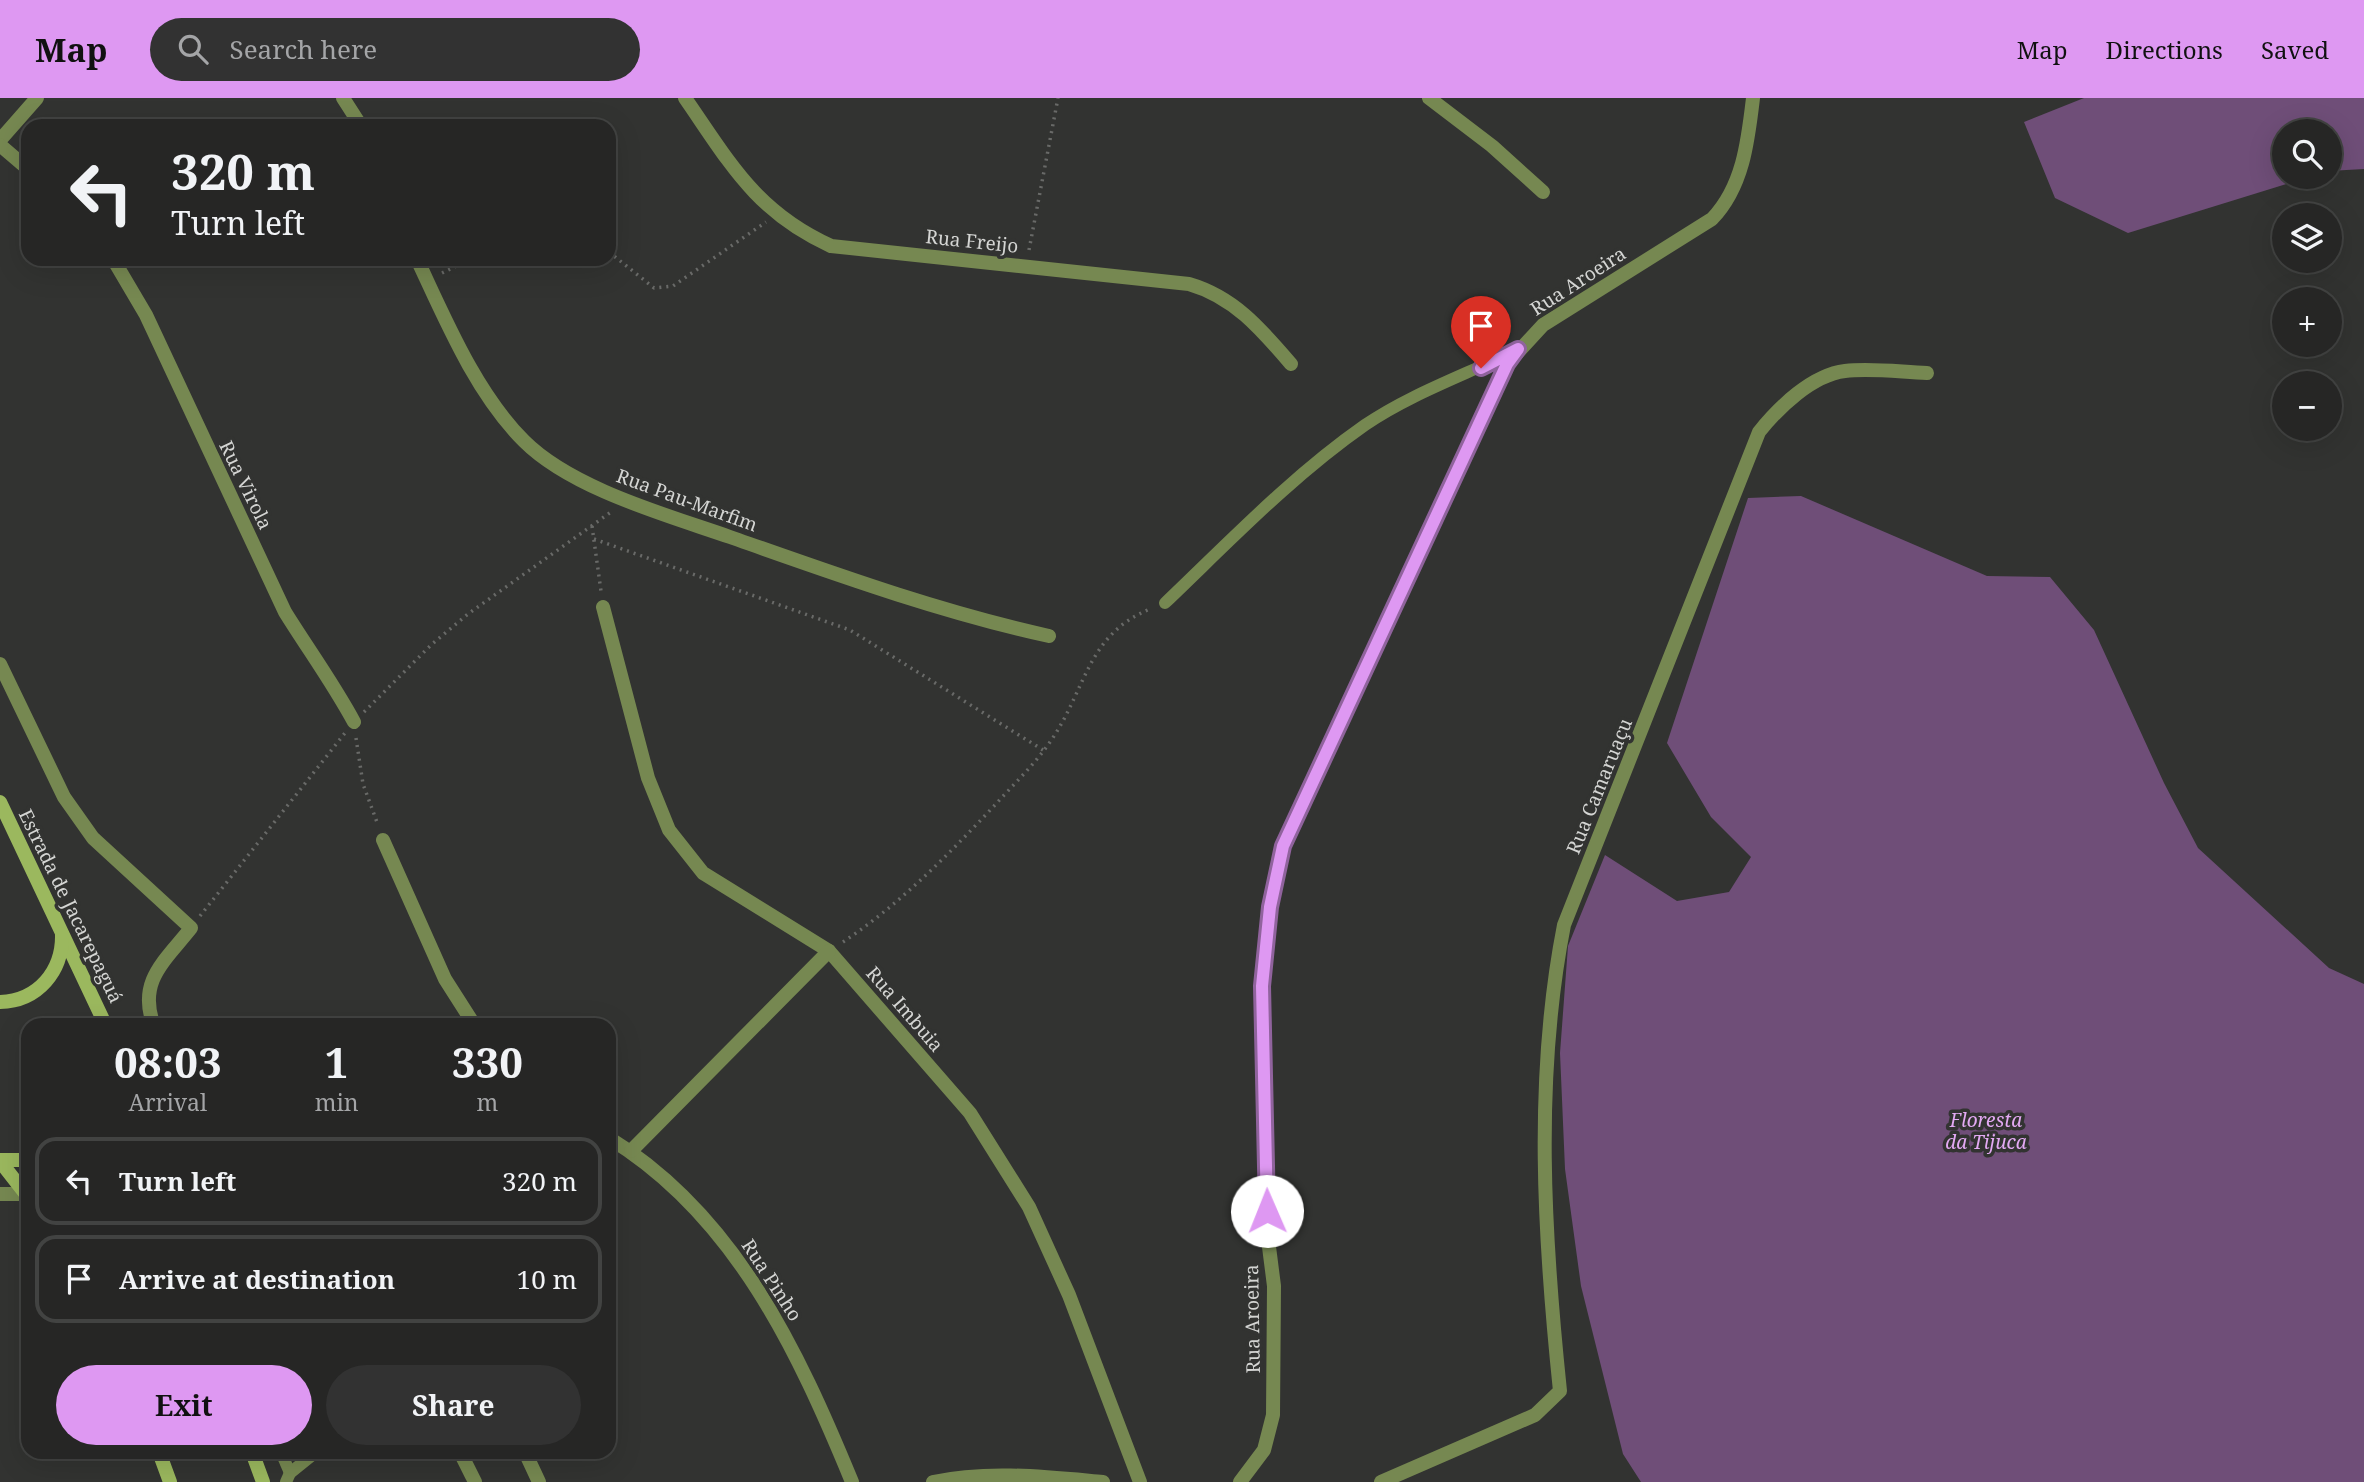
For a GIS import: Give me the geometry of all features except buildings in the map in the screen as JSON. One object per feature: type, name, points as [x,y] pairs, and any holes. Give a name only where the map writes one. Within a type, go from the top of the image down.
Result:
[{"type":"main road","name":"Estrada de Jacarepaguá","points":[[0,802],[102,1018]]},
{"type":"main road","points":[[0,1002],[32,994],[50,978],[61,956],[62,932]]},
{"type":"main road","points":[[0,1161],[21,1160]]},
{"type":"main road","points":[[0,1161],[21,1188]]},
{"type":"main road","points":[[162,1459],[170,1482]]},
{"type":"main road","points":[[255,1459],[263,1482]]},
{"type":"street","points":[[0,140],[37,98]]},
{"type":"street","points":[[343,98],[356,119]]},
{"type":"street","name":"Rua Freijo","points":[[684,98],[743,182],[776,215],[802,233],[831,246],[1189,284],[1208,289],[1253,320],[1291,364]]},
{"type":"street","points":[[1429,98],[1492,146],[1543,192]]},
{"type":"street","name":"Rua Aroeira","points":[[1240,1482],[1264,1450],[1273,1415],[1274,1286],[1268,1231],[1262,986],[1270,907],[1283,846],[1507,364],[1543,325],[1712,219],[1727,204],[1734,190],[1749,134],[1753,98]]},
{"type":"street","points":[[0,145],[21,163]]},
{"type":"street","name":"Rua Virola","points":[[117,266],[146,315],[285,612],[311,654],[327,672],[354,722]]},
{"type":"street","name":"Rua Pau-Marfim","points":[[420,266],[481,383],[526,443],[590,484],[626,500],[930,606],[1049,636]]},
{"type":"street","name":"Rua Camaruaçu","points":[[1381,1482],[1535,1415],[1560,1391],[1548,1273],[1545,1185],[1549,1028],[1554,978],[1564,925],[1759,432],[1780,405],[1807,388],[1843,371],[1927,373]]},
{"type":"street","name":"Rua Imbuia","points":[[603,607],[648,778],[669,830],[703,873],[830,951],[970,1113],[1029,1207],[1069,1295],[1139,1482]]},
{"type":"street","points":[[0,664],[64,797],[93,838],[191,928],[152,978],[147,1006],[151,1018]]},
{"type":"street","points":[[383,840],[445,979],[470,1018]]},
{"type":"street","points":[[631,1151],[830,951]]},
{"type":"street","name":"Rua Pinho","points":[[616,1142],[631,1151],[694,1205],[734,1254],[770,1307],[814,1390],[852,1482]]},
{"type":"street","points":[[0,1194],[21,1196]]},
{"type":"street","points":[[464,1459],[475,1482]]},
{"type":"street","points":[[528,1459],[539,1482]]},
{"type":"street","points":[[933,1482],[952,1478],[1034,1476],[1103,1482]]},
{"type":"lane","points":[[1165,603],[1307,469],[1367,424],[1419,394],[1462,377],[1518,349]]},
{"type":"lane","points":[[283,1459],[288,1477],[308,1459]]},
{"type":"path","points":[[1026,266],[1058,98]]},
{"type":"path","points":[[616,258],[654,288],[673,286],[776,215]]},
{"type":"path","points":[[427,280],[456,266]]},
{"type":"path","points":[[191,928],[354,722],[431,645],[468,614],[626,500]]},
{"type":"path","points":[[592,525],[603,607]]},
{"type":"path","points":[[594,539],[850,630],[1043,750]]},
{"type":"path","points":[[830,951],[879,919],[943,861],[1043,750],[1117,626],[1165,603]]},
{"type":"path","points":[[354,722],[363,783],[383,840]]},
{"type":"green space","points":[[2084,98],[2364,98],[2364,169],[2342,170],[2342,119],[2272,119],[2272,188],[2128,233],[2055,198],[2024,122]]},
{"type":"green space","name":"Floresta da Tijuca","points":[[1801,496],[1987,576],[2050,577],[2094,630],[2164,783],[2198,848],[2329,968],[2364,984],[2364,1482],[1641,1482],[1623,1454],[1581,1286],[1565,1169],[1560,1053],[1568,946],[1605,855],[1677,901],[1729,892],[1751,857],[1711,817],[1667,743],[1748,498]]},
{"type":"route","points":[[1267,1211],[1262,986],[1270,907],[1283,846],[1507,364],[1518,349],[1481,368]]}]
